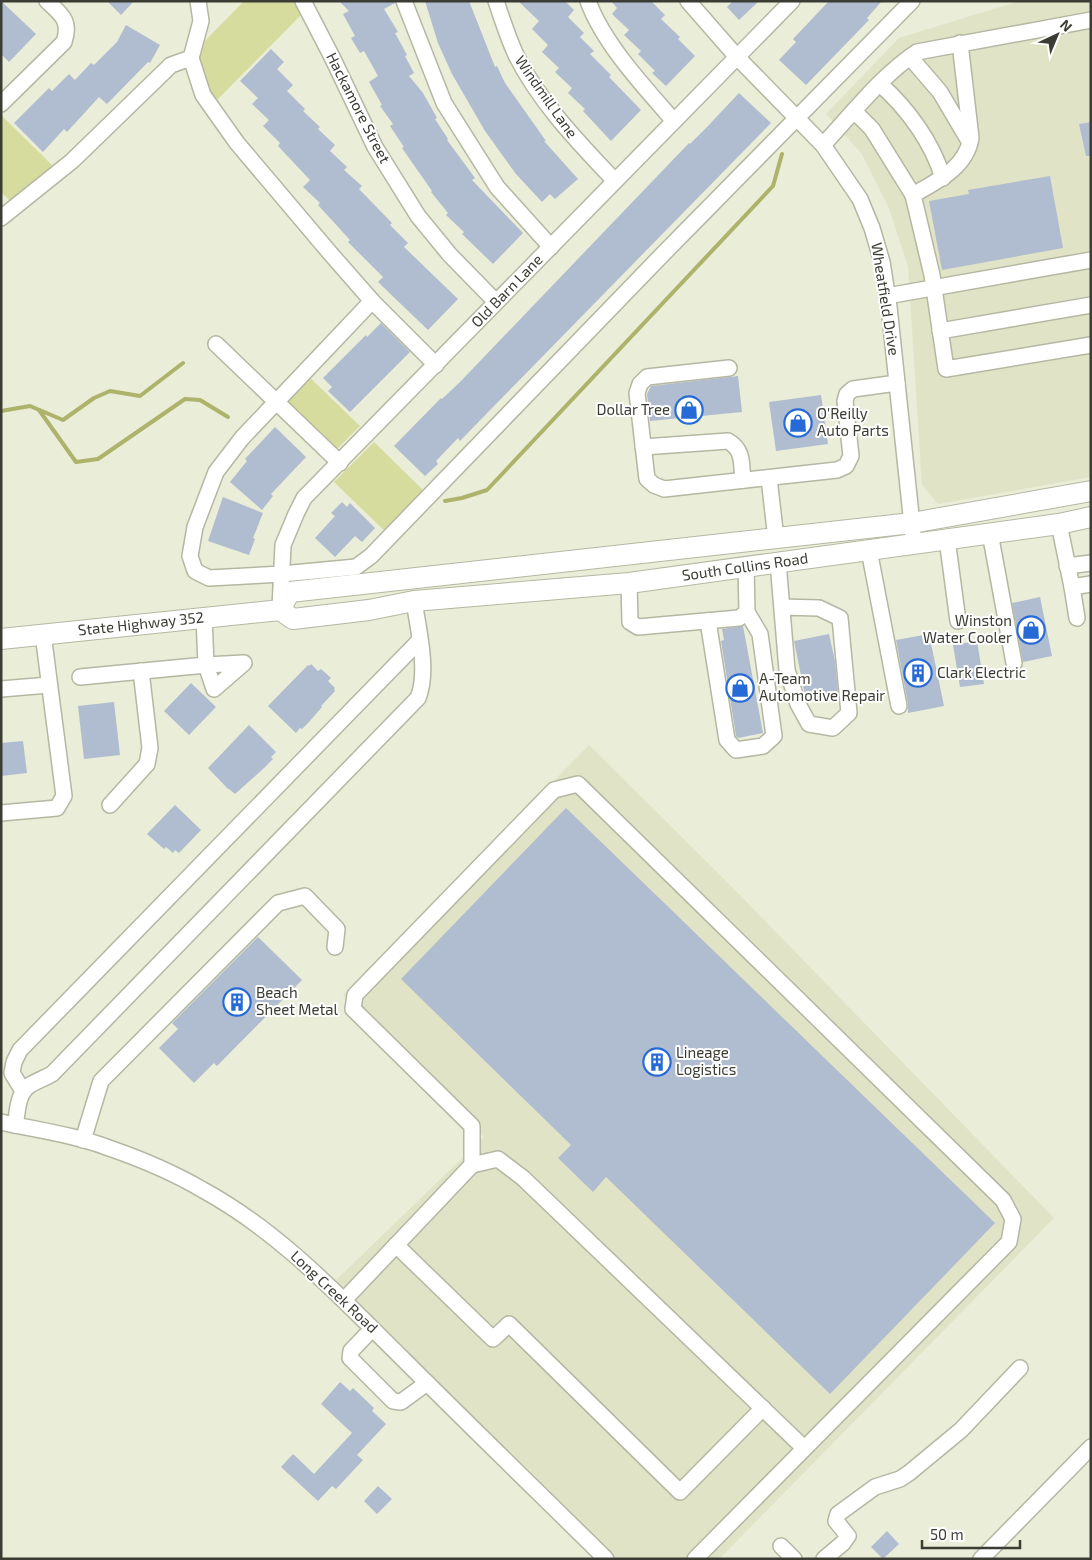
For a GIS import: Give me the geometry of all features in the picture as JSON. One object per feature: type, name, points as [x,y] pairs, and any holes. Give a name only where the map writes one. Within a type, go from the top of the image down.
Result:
[{"type":"main road","name":"South Collins Road","points":[[411,580],[912,523],[1091,491]]},
{"type":"main road","name":"South Collins Road","points":[[406,603],[629,582],[1059,524],[1091,517]]},
{"type":"main road","points":[[280,610],[290,592],[411,580],[406,603]]},
{"type":"main road","name":"State Highway 352","points":[[1,639],[280,610],[293,619],[368,610],[406,603]]},
{"type":"street","points":[[2,102],[64,42],[66,34],[64,18],[47,1]]},
{"type":"street","points":[[198,1],[201,21],[191,58],[202,95],[237,143],[372,301],[436,365]]},
{"type":"street","name":"Hackamore Street","points":[[303,1],[374,146],[418,216],[450,255],[496,302]]},
{"type":"street","points":[[404,1],[444,103],[497,187],[551,247]]},
{"type":"street","name":"Windmill Lane","points":[[496,1],[516,55],[538,91],[572,136],[615,181]]},
{"type":"street","points":[[588,1],[592,12],[613,47],[674,121]]},
{"type":"street","name":"Wheatfield Drive","points":[[688,1],[737,57],[823,144],[860,200],[872,228],[882,262],[888,296],[914,544]]},
{"type":"street","name":"Old Barn Lane","points":[[280,610],[283,545],[304,498],[792,1]]},
{"type":"street","points":[[372,301],[242,438],[216,472],[195,527],[190,556],[195,571],[209,578],[282,574],[356,566],[371,556],[655,262],[912,1]]},
{"type":"street","points":[[823,144],[880,84],[917,52],[1091,20]]},
{"type":"street","points":[[913,195],[943,178],[962,160],[970,149],[972,138],[960,44]]},
{"type":"street","points":[[910,57],[940,92],[971,143]]},
{"type":"street","points":[[1,218],[72,161],[171,65],[191,58]]},
{"type":"street","points":[[880,84],[906,109],[932,150],[943,178]]},
{"type":"street","points":[[854,111],[872,129],[913,195],[934,288],[946,369],[1091,345]]},
{"type":"street","points":[[888,296],[1091,260]]},
{"type":"street","points":[[940,331],[1091,305]]},
{"type":"street","points":[[216,344],[340,463]]},
{"type":"street","points":[[729,368],[647,377],[640,384],[637,393],[647,479],[654,485],[664,489],[837,470],[846,466],[851,456],[845,401],[847,394],[853,389],[897,383]]},
{"type":"street","points":[[643,447],[728,441],[739,450],[743,480]]},
{"type":"street","points":[[769,478],[776,539]]},
{"type":"street","points":[[1059,524],[1072,587],[1076,618]]},
{"type":"street","points":[[990,533],[1014,663]]},
{"type":"street","points":[[947,539],[958,621]]},
{"type":"street","points":[[869,550],[899,706]]},
{"type":"street","points":[[778,562],[782,607],[788,670],[798,704],[809,724],[833,728],[849,713],[840,618],[819,608],[782,607]]},
{"type":"street","points":[[1067,566],[1091,563]]},
{"type":"street","points":[[708,621],[727,740],[736,750],[763,746],[774,736],[760,634],[747,612],[746,566]]},
{"type":"street","points":[[629,582],[630,622],[638,627],[739,618],[747,612]]},
{"type":"street","points":[[1072,587],[1091,584]]},
{"type":"street","points":[[8,1124],[23,1091],[52,1074],[418,698],[423,681],[419,641],[406,603]]},
{"type":"street","points":[[80,677],[206,665],[204,618]]},
{"type":"street","points":[[1,813],[57,808],[64,796],[42,634]]},
{"type":"street","points":[[23,1091],[12,1073],[14,1062],[20,1050],[419,641]]},
{"type":"street","points":[[110,805],[147,764],[150,748],[141,671]]},
{"type":"street","points":[[1,689],[49,685]]},
{"type":"street","points":[[472,1165],[472,1126],[353,1009],[355,995],[554,790],[578,784],[1003,1200],[1014,1219],[1010,1242],[695,1559]]},
{"type":"street","points":[[83,1140],[101,1081],[278,904],[305,896],[337,929],[335,947]]},
{"type":"street","name":"Long Creek Road","points":[[8,1124],[83,1140],[109,1148],[176,1175],[227,1204],[271,1235],[344,1300],[606,1559]]},
{"type":"street","points":[[344,1300],[472,1165],[498,1159],[523,1178],[804,1448]]},
{"type":"street","points":[[396,1245],[493,1339],[509,1324],[680,1492],[763,1408]]},
{"type":"street","points":[[372,1329],[351,1351],[350,1358],[393,1401],[401,1402],[427,1383]]},
{"type":"street","points":[[824,1559],[843,1543],[848,1536],[836,1521],[838,1514],[874,1487],[900,1479],[909,1473],[961,1430],[1020,1368]]},
{"type":"street","points":[[981,1559],[1091,1447]]},
{"type":"street","points":[[781,1546],[794,1559]]},
{"type":"shaded area","points":[[1020,1],[1091,1],[1091,477],[938,504],[922,485],[908,267],[889,208],[862,154],[826,114],[899,38]]},
{"type":"shaded area","points":[[589,745],[731,886],[1054,1218],[719,1559],[615,1559],[331,1285],[484,1137],[343,995]]},
{"type":"green space","points":[[244,1],[297,1],[303,13],[214,103],[199,70],[201,45]]},
{"type":"green space","points":[[1,115],[57,170],[13,204],[1,192]]},
{"type":"green space","points":[[306,374],[360,426],[335,451],[281,400]]},
{"type":"green space","points":[[374,442],[427,494],[388,534],[334,482]]},
{"type":"building","points":[[1,1],[36,34],[9,62],[1,54]]},
{"type":"building","points":[[107,1],[134,1],[121,15]]},
{"type":"building","points":[[339,1],[395,1],[395,3],[384,9],[398,32],[395,33],[414,73],[409,76],[423,93],[447,140],[475,178],[472,180],[523,233],[493,264],[462,234],[464,232],[446,215],[448,213],[431,192],[402,148],[404,147],[390,126],[393,124],[380,106],[382,105],[369,82],[378,76],[364,51],[360,53],[351,38],[355,36],[343,14],[349,11]]},
{"type":"building","points":[[425,1],[469,1],[495,67],[497,66],[505,83],[546,141],[544,141],[578,179],[555,199],[550,194],[542,202],[516,174],[485,131],[452,74],[438,43]]},
{"type":"building","points":[[518,1],[565,1],[574,10],[568,17],[584,33],[580,37],[594,51],[590,54],[641,110],[611,141],[583,111],[585,109],[568,93],[572,88],[555,72],[559,68],[542,52],[548,45],[532,29],[539,21]]},
{"type":"building","points":[[611,1],[651,1],[665,15],[661,19],[680,37],[678,39],[695,56],[666,86],[652,73],[655,71],[638,54],[641,51],[624,35],[629,30],[612,14],[617,8]]},
{"type":"building","points":[[733,1],[759,1],[739,20],[727,7]]},
{"type":"building","points":[[829,1],[882,1],[867,18],[869,20],[806,85],[779,60],[796,42],[793,39]]},
{"type":"building","points":[[126,25],[160,45],[150,63],[148,62],[107,104],[99,97],[67,132],[64,129],[43,152],[14,123],[49,88],[52,91],[69,74],[75,80],[91,63],[94,65],[117,42]]},
{"type":"building","points":[[271,49],[284,62],[277,69],[293,85],[287,91],[305,109],[303,111],[320,127],[318,129],[335,145],[330,151],[347,167],[344,170],[362,186],[359,189],[392,223],[390,225],[408,243],[404,247],[458,299],[428,330],[378,282],[383,277],[348,242],[350,240],[318,205],[320,203],[303,187],[310,180],[278,146],[280,143],[263,126],[269,120],[252,104],[258,98],[240,81]]},
{"type":"building","points":[[739,93],[771,123],[460,441],[458,438],[436,461],[438,464],[425,476],[394,446],[441,398],[460,382]]},
{"type":"building","points":[[1091,122],[1091,156],[1086,156],[1079,124]]},
{"type":"building","points":[[1050,176],[1063,248],[942,270],[929,201],[969,194],[968,190]]},
{"type":"building","points":[[381,323],[410,352],[350,412],[328,391],[332,387],[323,378],[366,335],[367,337]]},
{"type":"building","points":[[738,376],[742,412],[650,421],[647,394],[651,386]]},
{"type":"building","name":"O'Reilly Auto Parts","points":[[821,395],[828,444],[776,451],[769,402]]},
{"type":"building","points":[[275,427],[306,457],[271,494],[273,496],[262,510],[230,482],[247,461],[245,459]]},
{"type":"building","points":[[223,497],[263,513],[253,538],[255,539],[249,555],[208,541]]},
{"type":"building","points":[[342,502],[347,507],[350,503],[375,528],[362,542],[355,536],[335,557],[315,538],[335,516],[331,513]]},
{"type":"building","name":"Winston Water Cooler","points":[[1040,597],[1052,656],[1023,662],[1012,603]]},
{"type":"building","name":"A-Team Automotive Repair","points":[[743,626],[763,733],[738,738],[736,736],[721,641],[724,640],[722,629]]},
{"type":"building","points":[[829,634],[835,661],[838,693],[806,700],[794,641]]},
{"type":"building","name":"Clark Electric","points":[[929,634],[944,706],[908,713],[896,640]]},
{"type":"building","points":[[977,641],[984,684],[960,687],[953,645]]},
{"type":"building","points":[[311,664],[318,671],[321,669],[331,678],[328,681],[335,688],[335,691],[309,722],[296,733],[268,706]]},
{"type":"building","points":[[191,683],[216,707],[189,735],[164,711]]},
{"type":"building","points":[[114,702],[120,755],[84,759],[78,706]]},
{"type":"building","points":[[249,725],[276,752],[271,757],[273,759],[235,794],[208,768]]},
{"type":"building","points":[[23,741],[27,773],[1,776],[1,743]]},
{"type":"building","points":[[175,805],[201,830],[179,853],[175,850],[173,853],[166,847],[164,849],[147,834]]},
{"type":"building","name":"Lineage Logistics","points":[[566,808],[995,1223],[830,1394],[606,1177],[593,1192],[558,1158],[571,1145],[401,979]]},
{"type":"building","name":"Beach Sheet Metal","points":[[258,937],[302,980],[217,1066],[214,1063],[194,1083],[159,1048],[178,1029],[172,1023]]},
{"type":"building","points":[[340,1382],[350,1391],[353,1388],[374,1408],[372,1411],[386,1424],[357,1455],[363,1460],[336,1489],[332,1486],[318,1501],[281,1467],[293,1454],[314,1474],[352,1433],[321,1404]]},
{"type":"building","points":[[378,1486],[392,1499],[377,1514],[364,1501]]},
{"type":"building","points":[[887,1531],[899,1544],[883,1559],[871,1547]]},
{"type":"waterway","points":[[445,501],[487,490],[773,186],[782,154]]},
{"type":"waterway","points":[[1,411],[30,406],[63,420],[94,398],[110,391],[140,396],[183,363]]},
{"type":"waterway","points":[[39,410],[76,462],[98,459],[185,399],[200,400],[228,417]]},
{"type":"place","name":"Dollar Tree","points":[[689,410]]},
{"type":"place","name":"O'Reilly Auto Parts","points":[[798,423]]},
{"type":"place","name":"Winston Water Cooler","points":[[1031,630]]},
{"type":"place","name":"Clark Electric","points":[[918,673]]},
{"type":"place","name":"A-Team Automotive Repair","points":[[740,688]]},
{"type":"place","name":"Beach Sheet Metal","points":[[237,1002]]},
{"type":"place","name":"Lineage Logistics","points":[[657,1062]]}]
